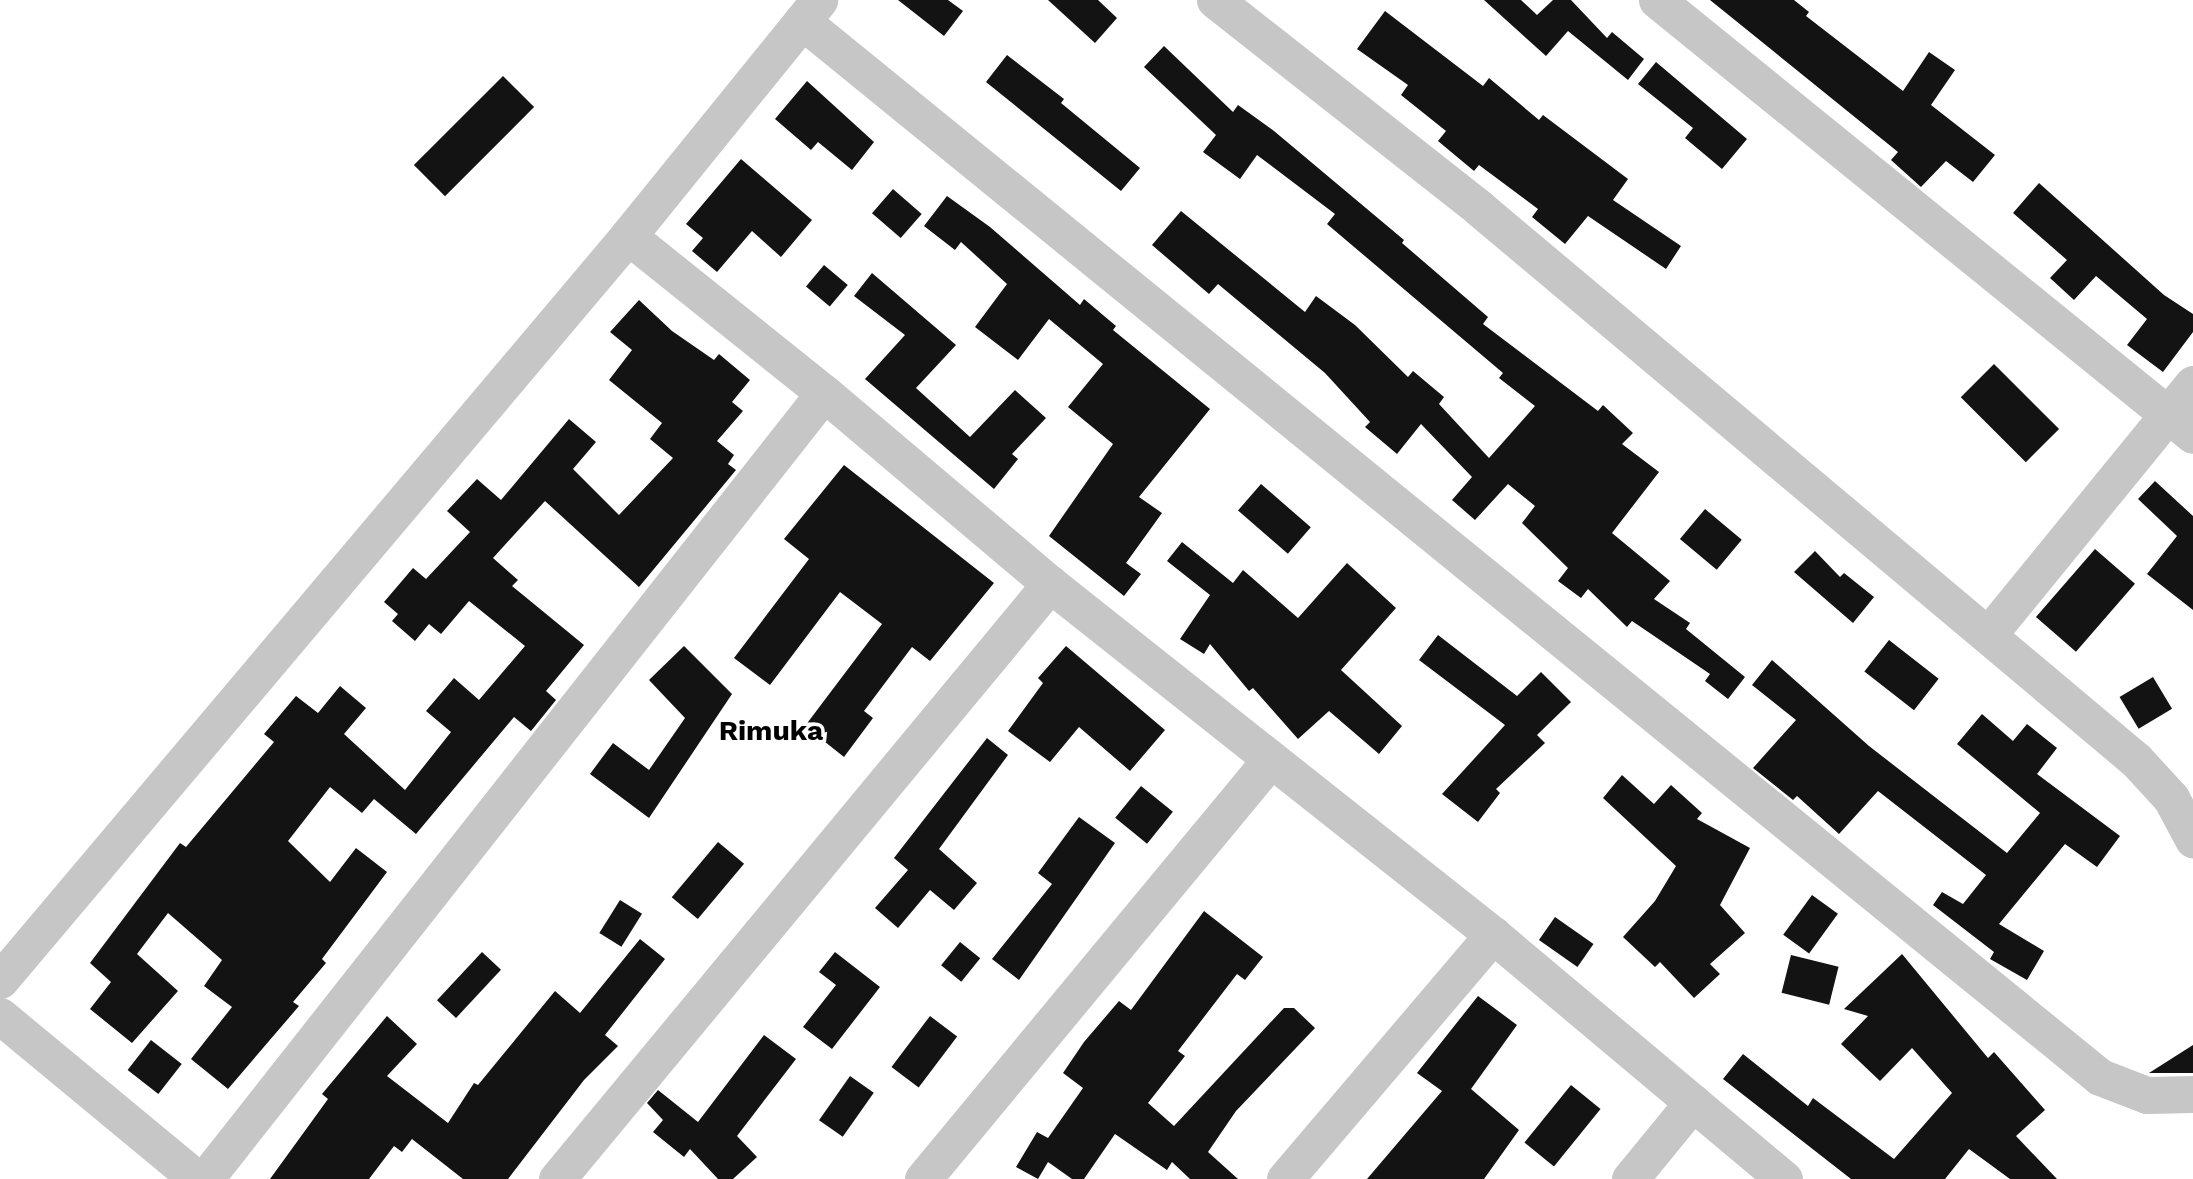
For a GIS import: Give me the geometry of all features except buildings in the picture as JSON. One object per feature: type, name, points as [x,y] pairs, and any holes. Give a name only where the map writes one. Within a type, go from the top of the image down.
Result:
[{"type":"street","points":[[1215,0],[1479,208],[2144,768],[2171,799],[2193,839]]},
{"type":"street","points":[[1657,0],[2180,425]]},
{"type":"street","points":[[0,980],[628,236],[811,10],[2100,1077],[2147,1095],[2193,1094]]},
{"type":"street","points":[[628,236],[824,393],[1050,584],[1493,935],[1784,1179]]},
{"type":"street","points":[[1988,635],[2180,425],[2193,384]]},
{"type":"street","points":[[205,1179],[824,393]]},
{"type":"street","points":[[557,1179],[1050,584]]},
{"type":"street","points":[[923,1179],[1271,759]]},
{"type":"street","points":[[1285,1179],[1493,935]]},
{"type":"street","points":[[0,1016],[197,1179]]},
{"type":"street","points":[[1630,1179],[1693,1102]]},
{"type":"district","name":"Rimuka","points":[[771,731]]}]
